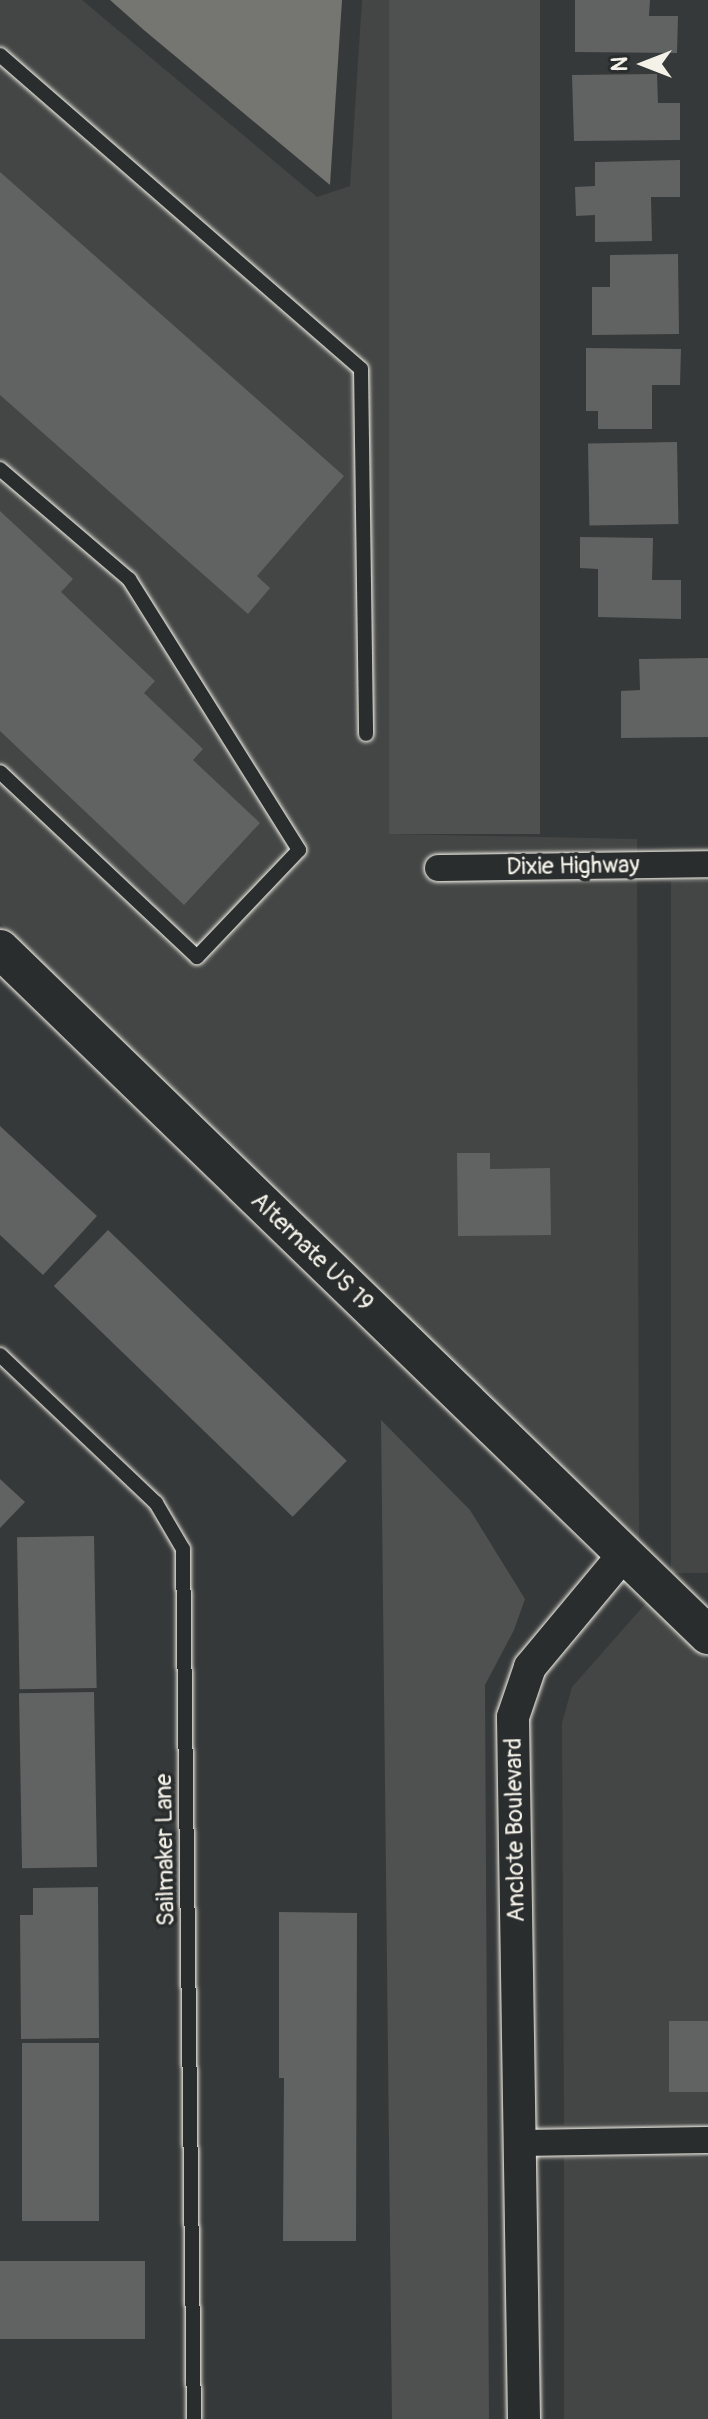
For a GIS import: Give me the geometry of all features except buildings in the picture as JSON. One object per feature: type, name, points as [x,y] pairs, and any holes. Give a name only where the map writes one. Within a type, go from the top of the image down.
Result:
[{"type":"main road","name":"Alternate US 19","points":[[0,949],[708,1635]]},
{"type":"street","name":"Dixie Highway","points":[[438,868],[708,864]]},
{"type":"street","name":"Anclote Boulevard","points":[[524,2419],[513,1717],[530,1667],[624,1554]]},
{"type":"street","points":[[520,2143],[708,2140]]},
{"type":"lane","points":[[0,55],[361,369],[366,734]]},
{"type":"lane","points":[[0,469],[129,579],[299,850],[197,957],[0,772]]},
{"type":"lane","name":"Sailmaker Lane","points":[[0,1355],[156,1503],[183,1549],[194,2419]]},
{"type":"shaded area","points":[[0,0],[82,0],[317,197],[350,186],[362,0],[394,0],[394,834],[637,839],[639,1542],[0,923]]},
{"type":"shaded area","points":[[110,0],[342,0],[330,185],[145,31]]},
{"type":"shaded area","points":[[389,0],[540,0],[540,834],[389,834]]},
{"type":"shaded area","points":[[671,881],[708,881],[708,1573],[671,1573]]},
{"type":"shaded area","points":[[381,1420],[470,1510],[525,1599],[514,1630],[485,1685],[489,2419],[392,2419]]},
{"type":"shaded area","points":[[647,1602],[708,1660],[708,2122],[564,2125],[562,1723],[572,1687]]},
{"type":"shaded area","points":[[564,2158],[708,2158],[708,2419],[564,2419]]}]
